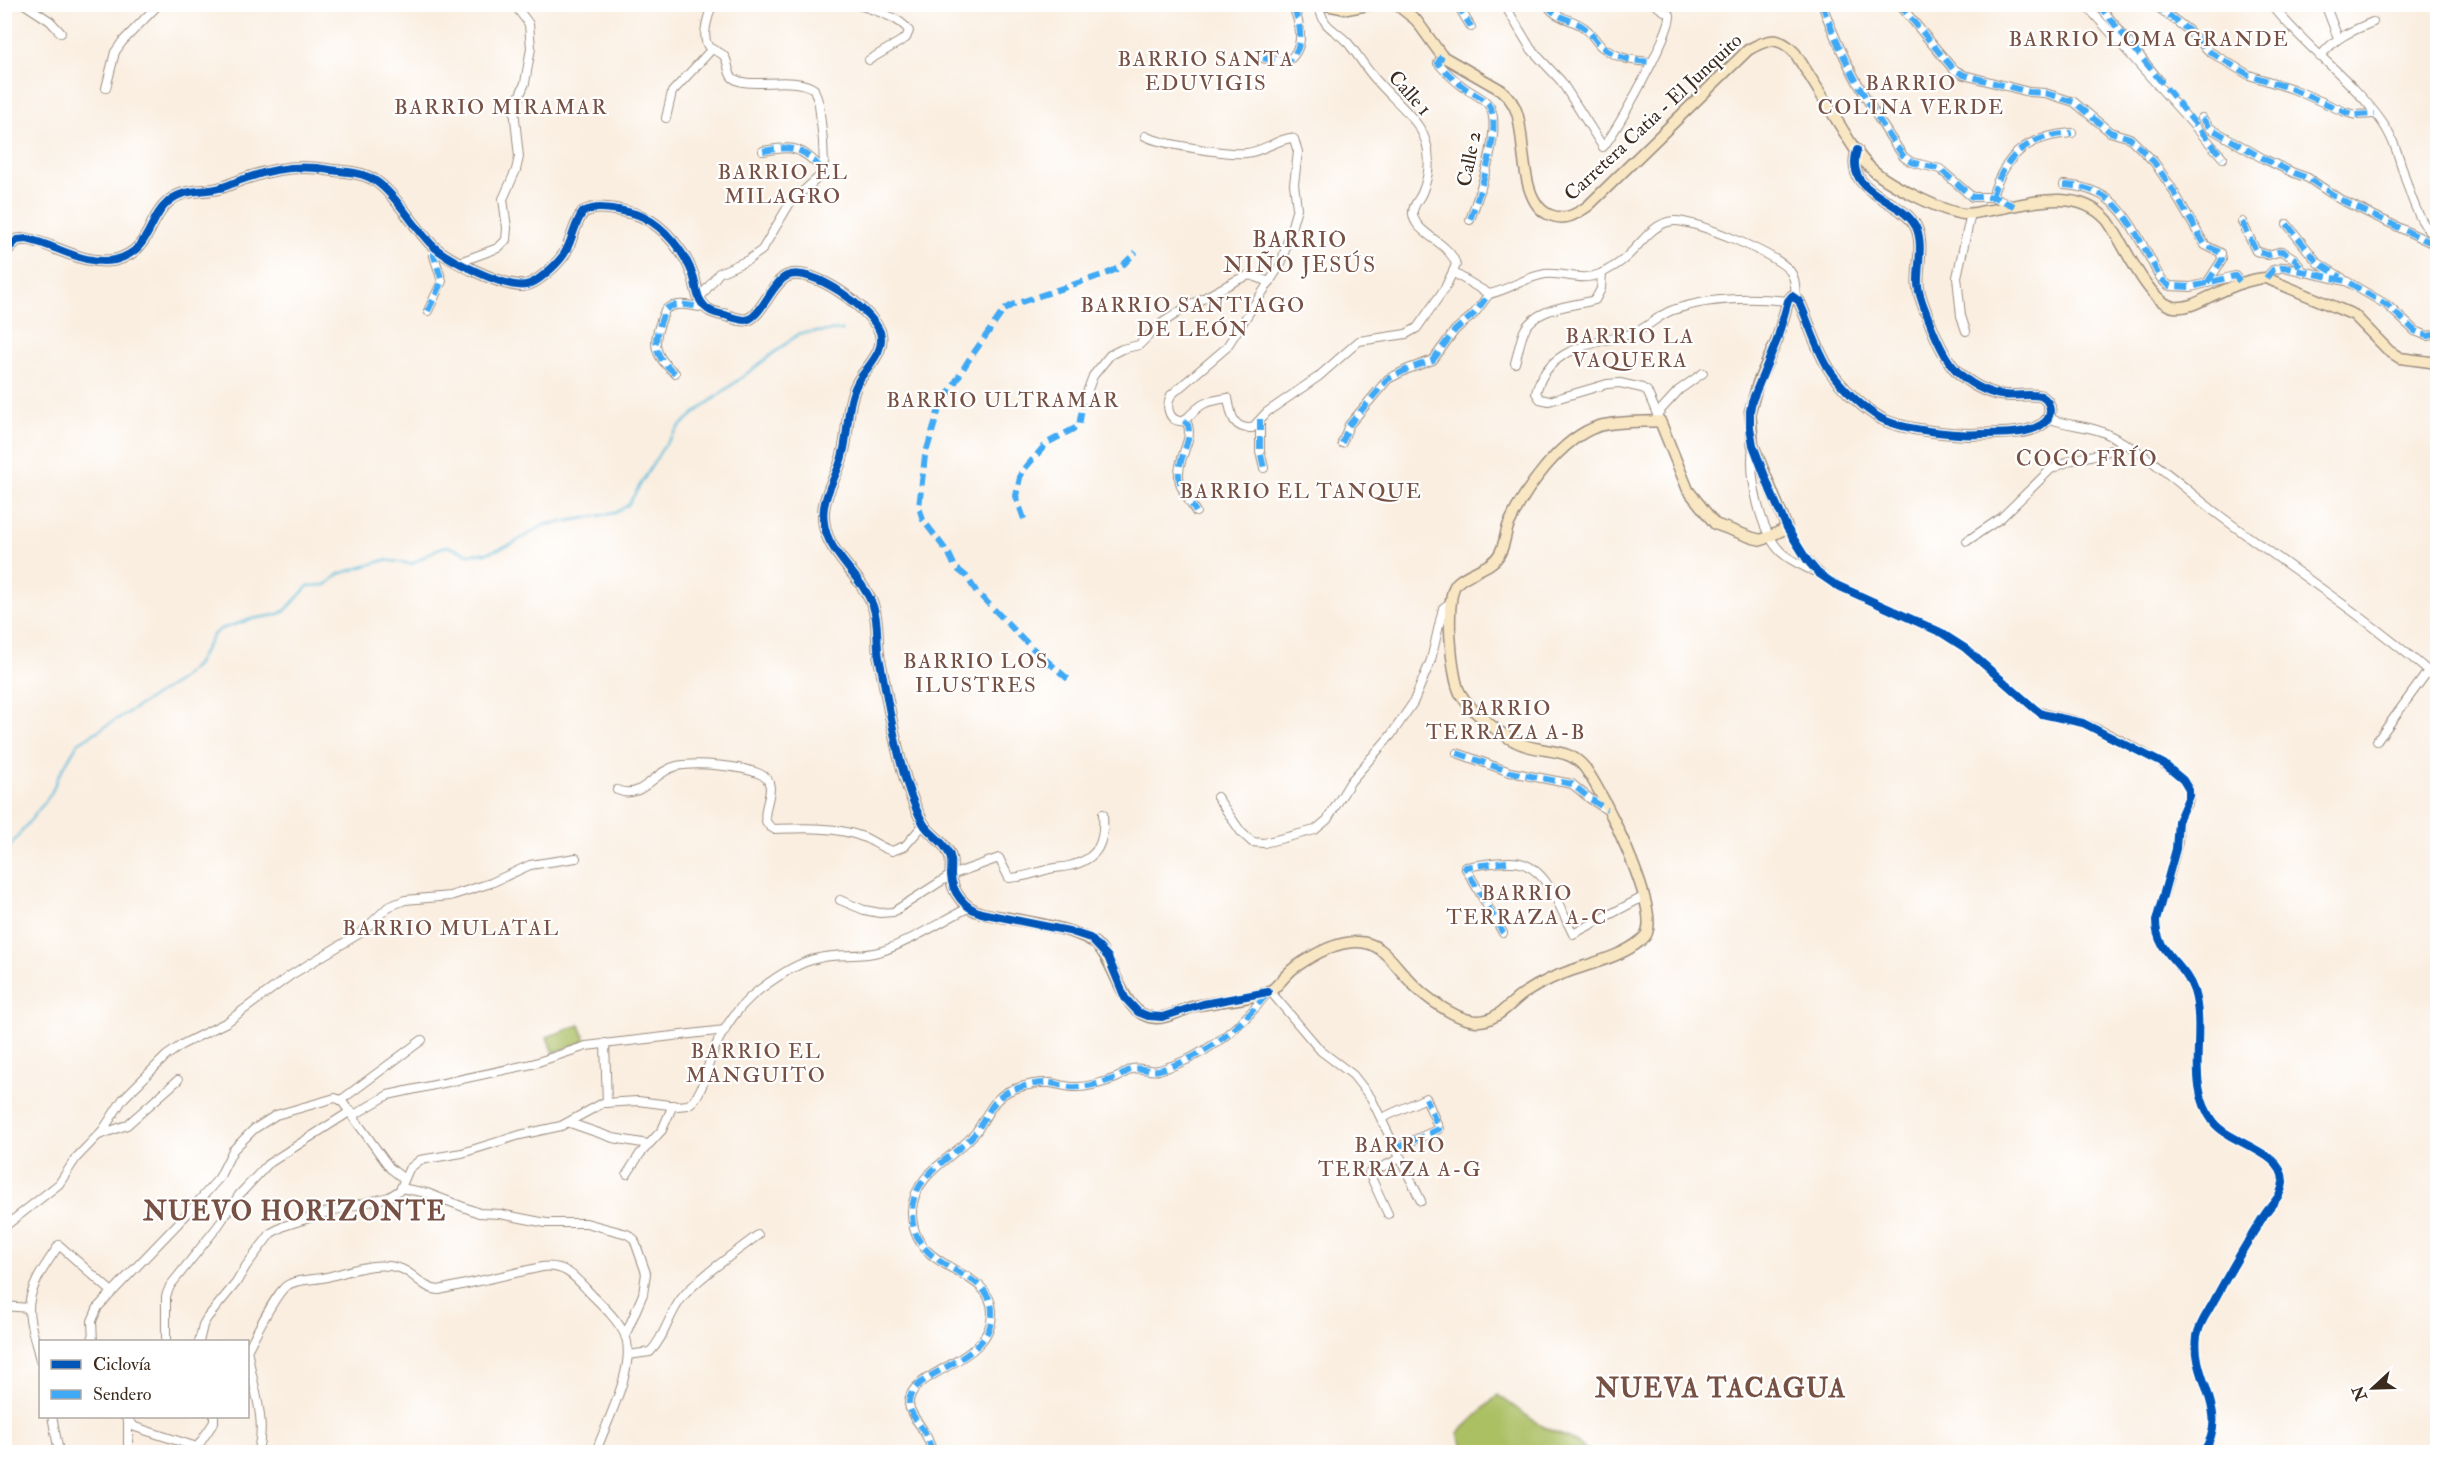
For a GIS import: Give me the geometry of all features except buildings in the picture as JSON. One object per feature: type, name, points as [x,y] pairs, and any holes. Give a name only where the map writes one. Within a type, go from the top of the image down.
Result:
[{"type":"street","points":[[24,4],[50,21],[61,33]]},
{"type":"street","points":[[106,88],[115,52],[159,4]]},
{"type":"street","points":[[457,263],[498,248],[506,240],[507,228],[503,199],[516,170],[519,157],[513,115],[525,83],[531,48],[529,24],[514,4]]},
{"type":"street","points":[[702,303],[719,273],[748,260],[762,250],[790,203],[816,180],[823,170],[819,104],[814,89],[796,83],[744,82],[730,76],[725,57],[709,46],[706,36],[712,4]]},
{"type":"street","points":[[855,4],[886,15],[906,26],[909,31],[906,38],[869,60]]},
{"type":"street","points":[[1263,58],[1285,63],[1299,47],[1300,26],[1292,4]]},
{"type":"street","points":[[1319,4],[1347,9],[1373,4]]},
{"type":"street","name":"Calle 1","points":[[1319,4],[1326,25],[1346,41],[1378,83],[1404,108],[1424,135],[1429,153],[1428,169],[1425,184],[1412,212],[1413,217],[1422,229],[1450,251],[1456,265],[1454,273]]},
{"type":"street","name":"Carretera Catia - El Junquito","points":[[1396,4],[1416,20],[1442,56],[1501,90],[1514,104],[1520,125],[1530,192],[1538,208],[1544,213],[1562,219],[1588,206],[1704,95],[1736,60],[1748,50],[1772,40],[1786,43],[1795,52],[1857,150],[1871,168],[1883,178],[1942,208],[1956,213],[1971,213],[2061,199],[2092,206],[2117,233],[2150,289],[2163,304],[2182,307],[2258,278],[2266,278]]},
{"type":"street","points":[[1457,4],[1471,27]]},
{"type":"street","points":[[1504,4],[1531,50],[1561,81],[1604,147],[1652,62],[1671,18],[1654,4]]},
{"type":"street","points":[[1547,4],[1551,13],[1586,28],[1602,47],[1629,61],[1652,62]]},
{"type":"street","points":[[1822,4],[1840,52],[1854,80],[1904,157],[1911,162],[1940,169],[1972,197],[2002,199],[2014,206]]},
{"type":"street","points":[[1899,4],[1953,69],[1964,75],[2029,92],[2045,93],[2074,102],[2110,132],[2137,143],[2154,162],[2171,187],[2205,245],[2221,253],[2222,260],[2207,283]]},
{"type":"street","points":[[2085,4],[2223,158],[2098,4]]},
{"type":"street","points":[[2154,4],[2188,30],[2210,52],[2249,75],[2293,89],[2345,112],[2356,115],[2375,114]]},
{"type":"street","points":[[2271,4],[2320,57],[2360,95],[2375,114],[2395,145],[2420,218],[2438,241]]},
{"type":"street","points":[[2325,4],[2338,38]]},
{"type":"street","points":[[2320,57],[2330,43],[2373,22]]},
{"type":"street","points":[[666,118],[672,92],[712,49]]},
{"type":"street","name":"Calle 2","points":[[1442,56],[1438,63],[1461,85],[1487,103],[1492,115],[1492,140],[1486,179],[1470,220]]},
{"type":"street","points":[[2202,118],[2210,128],[2264,159],[2308,178],[2341,200],[2438,246]]},
{"type":"street","points":[[1992,197],[2003,170],[2024,146],[2043,136],[2072,133]]},
{"type":"street","points":[[1146,136],[1170,144],[1238,154],[1285,139],[1294,139],[1297,146],[1298,158],[1294,184],[1296,215],[1281,264],[1227,348],[1171,395],[1168,401],[1169,413],[1176,421],[1184,421],[1190,432],[1181,460],[1179,477],[1196,512]]},
{"type":"street","points":[[763,151],[796,148],[810,157],[823,170]]},
{"type":"street","points":[[1792,299],[1831,372],[1841,384],[1883,419],[1916,428],[1966,435],[2028,430],[2040,426],[2048,418],[2051,409],[2042,396],[2014,397],[1996,394],[1966,381],[1951,365],[1936,338],[1918,289],[1920,239],[1917,229],[1907,216],[1865,187],[1855,165],[1857,150]]},
{"type":"street","points":[[4,253],[17,240],[27,239],[91,260],[115,260],[142,243],[154,226],[160,210],[180,194],[218,189],[276,170],[312,167],[361,175],[376,181],[434,247],[457,263],[513,284],[530,284],[562,257],[583,212],[600,208],[645,217],[665,233],[688,265],[702,303],[711,312],[748,320],[757,312],[781,279],[791,274],[823,283],[856,303],[867,313],[880,333],[881,346],[855,388],[843,453],[826,495],[823,522],[827,540],[863,585],[873,606],[879,655],[901,759],[912,798],[924,824],[947,849],[952,863],[951,876],[955,889],[968,908],[981,913],[1069,931],[1090,939],[1108,957],[1125,998],[1138,1012],[1148,1016],[1162,1017],[1203,1004],[1269,992]]},
{"type":"street","points":[[2064,185],[2084,187],[2099,192],[2117,206],[2164,283],[2178,288],[2235,276],[2242,284]]},
{"type":"street","points":[[1965,331],[1957,277],[1971,213]]},
{"type":"street","points":[[1342,443],[1349,425],[1388,380],[1408,369],[1433,360],[1455,330],[1474,314],[1489,294],[1546,274],[1581,278],[1602,273],[1622,261],[1661,225],[1680,221],[1715,231],[1755,248],[1788,268],[1794,276],[1792,299],[1750,411],[1753,445],[1752,476],[1755,494],[1770,537],[1781,553],[1851,592],[1940,632],[1965,648],[2025,702],[2042,714],[2083,723],[2098,730],[2164,764],[2187,786],[2188,802],[2178,821],[2178,840],[2156,921],[2156,934],[2160,944],[2190,983],[2194,992],[2198,1031],[2197,1079],[2200,1094],[2210,1117],[2225,1133],[2273,1161],[2283,1176],[2280,1193],[2241,1253],[2199,1327],[2197,1356],[2215,1421],[2212,1437],[2203,1452]]},
{"type":"street","points":[[2242,222],[2256,251],[2268,255],[2282,251],[2295,259],[2303,272]]},
{"type":"street","points":[[2287,224],[2318,263],[2387,305],[2415,331],[2428,336],[2438,334]]},
{"type":"street","points":[[428,310],[442,281],[434,256],[434,247]]},
{"type":"street","points":[[2346,281],[2290,267],[2278,267],[2266,278],[2354,315],[2389,351],[2400,358],[2438,363]]},
{"type":"street","points":[[1184,421],[1197,406],[1228,398],[1233,419],[1240,427],[1252,428],[1286,397],[1318,377],[1359,341],[1406,334],[1417,328],[1454,273],[1489,294]]},
{"type":"street","points":[[1515,363],[1527,327],[1548,312],[1571,304],[1595,300],[1601,289],[1602,273]]},
{"type":"street","points":[[1083,403],[1093,376],[1110,355],[1139,345],[1162,323],[1182,309],[1245,276],[1254,276],[1270,282]]},
{"type":"street","points":[[1787,528],[1762,540],[1725,529],[1706,515],[1688,490],[1647,391],[1642,387],[1620,383],[1607,384],[1549,401],[1540,399],[1536,393],[1552,363],[1568,352],[1595,342],[1634,333],[1672,310],[1709,302],[1792,299]]},
{"type":"street","points":[[675,373],[659,357],[655,347],[665,310],[674,306],[702,303]]},
{"type":"street","points":[[933,1452],[928,1438],[909,1407],[912,1391],[977,1348],[985,1336],[992,1317],[992,1308],[988,1298],[966,1274],[929,1255],[914,1229],[912,1210],[922,1185],[934,1169],[975,1133],[1001,1095],[1022,1087],[1047,1083],[1077,1088],[1119,1077],[1133,1069],[1155,1071],[1174,1065],[1234,1030],[1295,968],[1313,956],[1350,942],[1366,942],[1382,951],[1424,995],[1454,1014],[1477,1022],[1485,1021],[1545,981],[1639,942],[1648,932],[1643,897],[1635,868],[1590,776],[1572,755],[1517,743],[1467,704],[1454,679],[1452,590],[1459,581],[1497,558],[1508,525],[1515,513],[1545,467],[1563,447],[1598,427],[1658,417],[1679,390],[1703,373]]},
{"type":"street","points":[[2048,418],[2062,424],[2104,432],[2160,467],[2227,521],[2389,638],[2428,671],[2377,741]]},
{"type":"street","points":[[1260,419],[1260,451],[1264,468]]},
{"type":"street","points":[[1753,445],[1787,528],[1818,573]]},
{"type":"street","points":[[1967,541],[2001,518],[2051,469],[2072,460],[2124,445]]},
{"type":"street","points":[[1217,797],[1241,832],[1252,842],[1264,843],[1315,830],[1322,826],[1352,781],[1391,735],[1413,703],[1431,660],[1443,608],[1451,602]]},
{"type":"street","points":[[1457,753],[1510,772],[1572,784],[1607,810]]},
{"type":"street","points":[[617,790],[631,794],[639,792],[664,771],[678,766],[725,767],[759,774],[766,778],[770,786],[765,819],[769,827],[774,829],[846,833],[892,850],[905,846],[924,824]]},
{"type":"street","points":[[840,900],[864,910],[886,914],[901,908],[951,876],[999,858],[1009,878],[1031,876],[1045,870],[1081,863],[1098,849],[1102,841],[1103,814]]},
{"type":"street","points":[[4,1227],[59,1184],[76,1158],[98,1135],[123,1099],[171,1052],[227,1022],[291,975],[362,932],[393,903],[450,896],[500,880],[530,866],[576,858]]},
{"type":"street","points":[[1503,933],[1465,867],[1514,861],[1534,867],[1543,876],[1573,934],[1643,897]]},
{"type":"street","points":[[199,1340],[202,1325],[237,1283],[246,1266],[271,1233],[331,1210],[389,1197],[402,1183],[409,1168],[420,1160],[462,1153],[520,1135],[570,1123],[598,1105],[607,1102],[638,1101],[688,1105],[695,1099],[713,1052],[725,1029],[744,1002],[759,990],[796,967],[820,957],[862,956],[882,951],[968,908]]},
{"type":"street","points":[[1269,992],[1321,1051],[1353,1075],[1371,1098],[1421,1201]]},
{"type":"street","points":[[166,1340],[166,1296],[170,1286],[218,1226],[239,1195],[268,1164],[353,1113],[394,1094],[532,1064],[575,1048],[725,1029]]},
{"type":"street","points":[[341,1100],[422,1040]]},
{"type":"street","points":[[606,1043],[607,1102]]},
{"type":"street","points":[[98,1135],[127,1125],[178,1080]]},
{"type":"street","points":[[93,1340],[94,1313],[219,1178],[233,1150],[263,1122],[294,1109],[335,1098],[341,1100],[353,1113],[402,1183],[479,1213],[500,1214],[546,1223],[586,1223],[627,1234],[634,1239],[646,1273],[644,1294],[625,1336]]},
{"type":"street","points":[[1382,1118],[1426,1098],[1439,1129],[1396,1148]]},
{"type":"street","points":[[627,1174],[648,1144],[662,1130],[674,1105]]},
{"type":"street","points":[[570,1123],[613,1138],[648,1144]]},
{"type":"street","points":[[1388,1214],[1369,1173],[1401,1158]]},
{"type":"street","points":[[628,1355],[650,1352],[659,1342],[674,1309],[685,1294],[758,1235]]},
{"type":"street","points":[[39,1356],[29,1308],[38,1281],[59,1245],[112,1292]]},
{"type":"street","points":[[249,1347],[277,1299],[288,1285],[352,1269],[378,1266],[403,1269],[428,1288],[439,1290],[542,1267],[558,1267],[574,1276],[603,1306],[625,1336],[628,1355],[624,1378],[596,1452]]},
{"type":"street","points":[[4,1306],[29,1308]]},
{"type":"street","points":[[249,1360],[260,1422],[260,1439],[256,1452]]},
{"type":"street","points":[[52,1418],[59,1452]]},
{"type":"street","points":[[126,1419],[135,1427],[196,1450],[214,1422],[214,1418]]},
{"type":"street","points":[[126,1419],[128,1452]]},
{"type":"street","points":[[4,1440],[8,1452]]},
{"type":"green space","points":[[580,1025],[586,1041],[553,1053],[547,1037]]},
{"type":"green space","points":[[1498,1395],[1540,1425],[1577,1442],[1588,1452],[1465,1452],[1458,1433]]},
{"type":"waterway","points":[[4,854],[51,794],[78,743],[179,681],[196,665],[214,634],[221,629],[252,619],[276,615],[286,610],[308,586],[326,585],[339,574],[385,560],[412,564],[437,549],[447,546],[469,554],[487,553],[512,544],[544,525],[615,513],[628,505],[662,449],[679,427],[695,413],[800,333],[843,330]]},
{"type":"marked path","points":[[1263,58],[1285,63],[1297,51],[1300,28],[1292,4]]},
{"type":"marked path","points":[[1457,4],[1471,27]]},
{"type":"marked path","points":[[1547,4],[1555,13],[1581,25],[1608,51],[1626,59],[1652,62]]},
{"type":"marked path","points":[[1822,4],[1838,45],[1858,84],[1904,157],[1911,162],[1940,169],[1972,197],[1994,197],[2014,206]]},
{"type":"marked path","points":[[1899,4],[1953,69],[1964,75],[2029,92],[2045,93],[2074,102],[2110,132],[2130,138],[2154,162],[2205,245],[2221,253],[2222,260],[2207,283]]},
{"type":"marked path","points":[[2098,4],[2223,158]]},
{"type":"marked path","points":[[2154,4],[2188,30],[2210,52],[2249,75],[2293,89],[2345,112],[2356,115],[2375,114]]},
{"type":"marked path","points":[[1442,56],[1438,63],[1458,83],[1485,101],[1492,114],[1492,144],[1470,220]]},
{"type":"marked path","points":[[2202,118],[2210,128],[2264,159],[2308,178],[2341,200],[2438,246]]},
{"type":"marked path","points":[[1992,197],[2004,169],[2020,150],[2043,138],[2072,133]]},
{"type":"marked path","points":[[763,151],[790,148],[802,152],[823,170]]},
{"type":"marked path","points":[[2064,185],[2082,187],[2096,192],[2118,208],[2135,231],[2159,275],[2170,286],[2191,287],[2235,276],[2242,284]]},
{"type":"marked path","points":[[2242,222],[2256,251],[2268,255],[2282,251],[2295,259],[2303,272]]},
{"type":"marked path","points":[[2287,224],[2318,263],[2341,277]]},
{"type":"marked path","points":[[428,311],[442,281],[434,256],[434,247]]},
{"type":"marked path","points":[[1068,679],[1031,647],[976,591],[966,576],[955,567],[949,554],[923,520],[919,507],[925,456],[939,409],[968,361],[1004,310],[1012,305],[1108,273],[1121,267],[1136,252]]},
{"type":"marked path","points":[[2266,278],[2273,270],[2284,267],[2346,281],[2387,305],[2415,331],[2428,336],[2438,334]]},
{"type":"marked path","points":[[1342,443],[1349,425],[1388,379],[1433,360],[1455,330],[1474,314],[1489,294]]},
{"type":"marked path","points":[[675,373],[661,358],[656,344],[658,329],[665,310],[679,305],[705,308]]},
{"type":"marked path","points":[[1024,519],[1016,496],[1021,473],[1047,443],[1079,426],[1083,403]]},
{"type":"marked path","points":[[1260,419],[1260,451],[1264,468]]},
{"type":"marked path","points":[[1184,421],[1189,431],[1179,477],[1183,491],[1196,512]]},
{"type":"marked path","points":[[1457,753],[1510,772],[1572,784],[1607,810]]},
{"type":"marked path","points":[[1503,933],[1465,867],[1507,862]]},
{"type":"marked path","points":[[933,1452],[910,1408],[912,1392],[921,1382],[966,1355],[980,1343],[989,1329],[992,1311],[988,1296],[979,1285],[936,1259],[924,1247],[915,1232],[912,1211],[914,1198],[927,1176],[968,1141],[996,1101],[1007,1092],[1041,1083],[1070,1087],[1087,1086],[1116,1078],[1132,1069],[1159,1070],[1175,1065],[1206,1050],[1220,1040],[1246,1017],[1268,992]]},
{"type":"marked path","points":[[1396,1148],[1439,1129],[1426,1098]]},
{"type":"cycle path","points":[[1857,150],[1855,165],[1858,177],[1876,194],[1909,217],[1916,227],[1920,241],[1918,278],[1920,294],[1946,357],[1961,375],[1982,389],[2008,396],[2041,396],[2048,402],[2050,410],[2048,418],[2041,425],[2028,430],[2012,433],[1972,434],[1917,429],[1882,419],[1854,398],[1831,372],[1799,301],[1792,296],[1788,301],[1777,340],[1752,401],[1750,427],[1753,445],[1787,528],[1818,573],[1834,584],[1940,632],[1965,648],[2042,714],[2083,723],[2164,764],[2183,780],[2189,790],[2189,796],[2178,821],[2176,849],[2156,921],[2157,932],[2166,950],[2190,981],[2194,991],[2198,1024],[2198,1075],[2205,1108],[2214,1123],[2222,1130],[2275,1163],[2281,1172],[2283,1182],[2278,1197],[2244,1247],[2198,1331],[2199,1367],[2209,1395],[2213,1423],[2211,1437],[2203,1452]]},
{"type":"cycle path","points":[[4,253],[17,240],[27,239],[81,258],[115,260],[136,250],[161,209],[180,195],[220,188],[270,171],[310,168],[364,175],[374,180],[389,193],[425,238],[439,251],[477,272],[517,285],[530,284],[555,265],[565,252],[583,212],[600,208],[631,213],[659,227],[679,250],[689,267],[700,300],[705,307],[714,312],[740,320],[751,318],[781,280],[798,274],[811,277],[840,291],[865,312],[880,332],[881,339],[878,353],[861,376],[851,399],[843,453],[824,507],[824,522],[833,547],[859,581],[873,606],[879,657],[907,785],[923,823],[949,853],[952,882],[960,899],[981,913],[1069,931],[1090,938],[1108,957],[1125,998],[1138,1012],[1148,1016],[1162,1017],[1203,1004],[1268,992]]},
{"type":"district","name":"BARRIO LOMA GRANDE","points":[[2149,39]]},
{"type":"district","name":"BARRIO SANTA EDUVIGIS","points":[[1206,71]]},
{"type":"district","name":"BARRIO COLINA VERDE","points":[[1911,95]]},
{"type":"district","name":"BARRIO MIRAMAR","points":[[501,107]]},
{"type":"district","name":"BARRIO EL MILAGRO","points":[[783,184]]},
{"type":"district","name":"BARRIO NIÑO JESÚS","points":[[1300,252]]},
{"type":"district","name":"BARRIO SANTIAGO DE LEÓN","points":[[1193,317]]},
{"type":"district","name":"BARRIO LA VAQUERA","points":[[1630,348]]},
{"type":"district","name":"BARRIO ULTRAMAR","points":[[1003,400]]},
{"type":"district","name":"COCO FRÍO","points":[[2087,459]]},
{"type":"district","name":"BARRIO EL TANQUE","points":[[1301,491]]},
{"type":"district","name":"BARRIO LOS ILUSTRES","points":[[976,673]]},
{"type":"district","name":"BARRIO TERRAZA A-B","points":[[1506,720]]},
{"type":"district","name":"BARRIO TERRAZA A-C","points":[[1527,905]]},
{"type":"district","name":"BARRIO MULATAL","points":[[451,928]]},
{"type":"district","name":"BARRIO EL MANGUITO","points":[[756,1063]]},
{"type":"district","name":"BARRIO TERRAZA A-G","points":[[1400,1157]]},
{"type":"district","name":"NUEVO HORIZONTE","points":[[295,1212]]},
{"type":"district","name":"NUEVA TACAGUA","points":[[1721,1389]]}]
